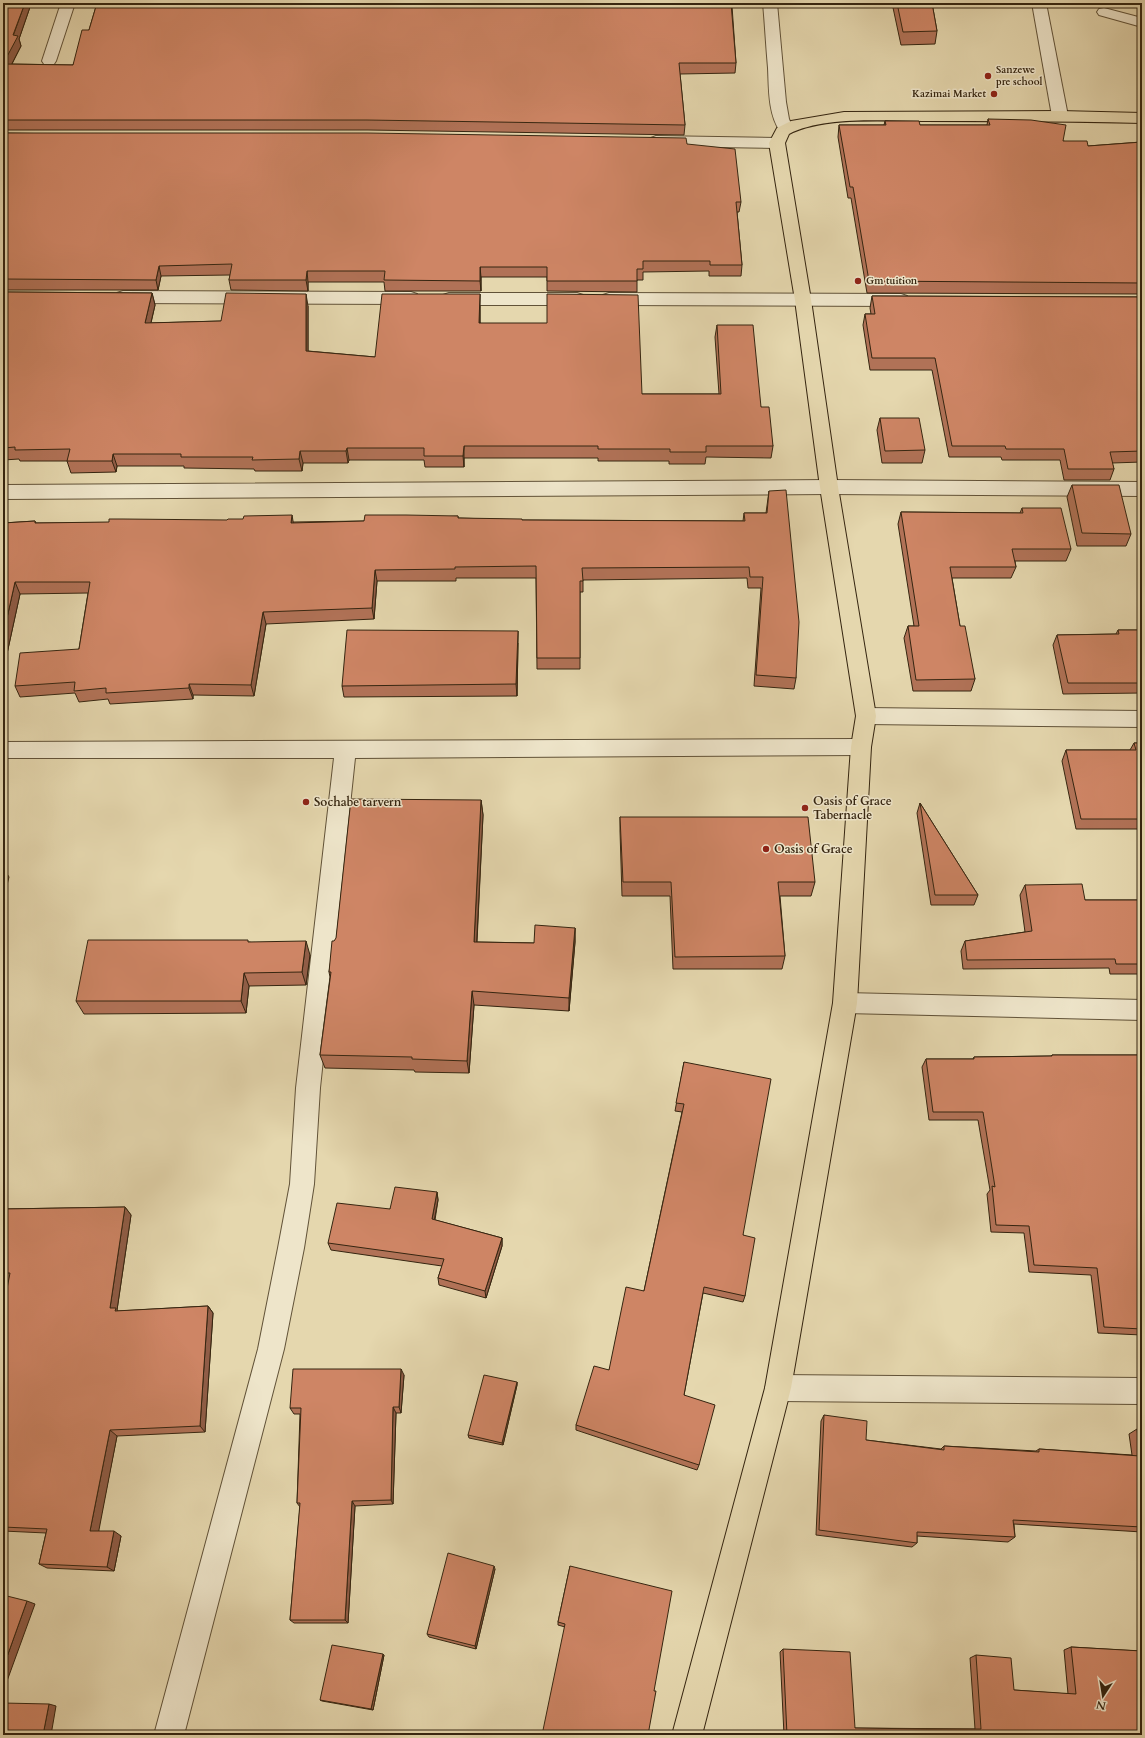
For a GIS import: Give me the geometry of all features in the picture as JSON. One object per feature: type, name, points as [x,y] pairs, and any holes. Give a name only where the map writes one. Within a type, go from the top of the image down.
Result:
[{"type":"main road","points":[[687,1735],[778,1388],[845,1003],[861,747],[866,716],[829,488],[781,136],[806,121],[844,117],[1060,116],[1142,118]]},
{"type":"street","points":[[49,61],[68,3]]},
{"type":"street","points":[[643,141],[781,136],[770,3]]},
{"type":"street","points":[[1039,3],[1060,116]]},
{"type":"street","points":[[1104,12],[1142,23]]},
{"type":"street","points":[[106,297],[913,300]]},
{"type":"street","points":[[3,492],[829,488],[1142,489]]},
{"type":"street","points":[[866,716],[1142,719]]},
{"type":"street","points":[[3,750],[861,747]]},
{"type":"street","points":[[169,1735],[271,1349],[291,1248],[302,1184],[309,1080],[345,750]]},
{"type":"street","points":[[845,1003],[1142,1010]]},
{"type":"street","points":[[778,1388],[1142,1391]]},
{"type":"building","points":[[3,3],[25,3],[13,35],[18,36],[3,64]]},
{"type":"building","points":[[97,3],[731,3],[736,63],[679,63],[685,125],[367,120],[3,120],[3,64],[73,65],[82,30],[89,30]]},
{"type":"building","points":[[897,3],[932,3],[937,31],[903,32]]},
{"type":"building","points":[[988,119],[1031,120],[1066,125],[1063,141],[1087,141],[1088,146],[1142,142],[1142,283],[869,281],[853,187],[850,187],[839,125],[886,125],[885,121],[919,121],[920,125],[990,125]]},
{"type":"building","points":[[3,133],[367,133],[686,138],[687,144],[735,149],[741,202],[736,202],[742,265],[710,265],[710,261],[643,261],[643,269],[637,269],[637,281],[547,281],[547,267],[480,267],[480,281],[384,280],[385,271],[307,271],[306,280],[229,280],[232,264],[159,266],[156,280],[3,279]]},
{"type":"building","points":[[3,292],[152,293],[145,323],[221,321],[226,293],[306,294],[306,351],[375,357],[382,294],[480,294],[479,323],[547,323],[547,294],[638,295],[642,394],[721,394],[717,325],[753,325],[761,407],[769,407],[773,446],[706,446],[706,452],[670,452],[670,449],[598,449],[598,446],[464,446],[463,456],[424,456],[424,448],[347,448],[346,451],[300,451],[299,459],[252,460],[253,457],[181,457],[181,454],[113,454],[112,461],[67,461],[70,449],[15,450],[15,447],[3,448]]},
{"type":"building","points":[[872,296],[1142,297],[1142,451],[1110,452],[1114,469],[1068,469],[1064,449],[1006,449],[1005,446],[952,446],[935,358],[872,358],[865,314],[875,314]]},
{"type":"building","points":[[880,418],[919,418],[925,450],[885,451]]},
{"type":"building","points":[[1072,485],[1119,485],[1131,534],[1082,533]]},
{"type":"building","points":[[786,490],[799,622],[796,678],[756,675],[763,577],[750,577],[749,567],[582,568],[583,581],[580,581],[580,658],[537,658],[536,566],[375,570],[372,608],[263,612],[251,685],[189,684],[189,688],[106,693],[106,688],[74,691],[75,682],[15,686],[20,653],[79,649],[90,582],[15,582],[3,636],[3,523],[35,521],[35,523],[109,522],[109,519],[227,520],[243,519],[244,516],[292,515],[291,523],[364,521],[365,515],[458,516],[458,518],[522,520],[745,521],[744,513],[767,513],[769,491]]},
{"type":"building","points":[[1022,508],[1061,508],[1071,549],[1012,549],[1016,567],[950,567],[960,626],[965,626],[975,679],[916,680],[908,626],[919,626],[901,512],[1023,513]]},
{"type":"building","points":[[347,630],[518,631],[516,684],[342,686]]},
{"type":"building","points":[[1118,630],[1142,630],[1142,683],[1068,683],[1057,635],[1119,634]]},
{"type":"building","points":[[1134,743],[1142,743],[1142,819],[1081,819],[1066,750],[1136,750]]},
{"type":"building","points":[[351,799],[481,800],[474,942],[534,943],[535,925],[575,928],[569,998],[472,991],[467,1061],[412,1059],[412,1057],[320,1055],[331,972],[329,972],[332,941],[336,938]]},
{"type":"building","points":[[920,803],[978,895],[935,895]]},
{"type":"building","points":[[620,817],[808,817],[815,882],[778,882],[785,956],[675,957],[671,882],[623,882]]},
{"type":"building","points":[[1082,884],[1085,900],[1142,900],[1142,964],[1116,964],[1115,959],[967,960],[965,941],[1032,931],[1025,885]]},
{"type":"building","points":[[88,940],[248,940],[248,942],[306,941],[302,972],[244,973],[241,1001],[76,1001]]},
{"type":"building","points":[[1142,1055],[1142,1329],[1104,1327],[1097,1268],[1034,1265],[1029,1226],[996,1225],[992,1186],[995,1187],[983,1112],[933,1112],[926,1059],[974,1059],[974,1057]]},
{"type":"building","points":[[684,1062],[771,1079],[743,1235],[755,1238],[745,1296],[704,1287],[684,1395],[715,1405],[699,1465],[576,1425],[594,1366],[609,1370],[626,1287],[644,1291],[684,1104],[676,1103]]},
{"type":"building","points":[[395,1187],[437,1192],[432,1219],[502,1238],[485,1291],[438,1278],[444,1259],[328,1243],[337,1203],[390,1209]]},
{"type":"building","points":[[125,1207],[110,1308],[116,1308],[115,1311],[208,1306],[200,1426],[110,1430],[90,1531],[114,1531],[107,1567],[39,1564],[47,1529],[3,1527],[3,1310],[10,1273],[3,1273],[3,1209]]},
{"type":"building","points":[[293,1369],[401,1369],[399,1407],[393,1407],[391,1500],[352,1501],[345,1620],[290,1620],[300,1503],[297,1503],[301,1408],[290,1408]]},
{"type":"building","points":[[484,1375],[517,1382],[502,1443],[468,1435]]},
{"type":"building","points":[[824,1415],[867,1421],[866,1440],[944,1450],[944,1446],[1039,1452],[1039,1449],[1140,1456],[1137,1429],[1142,1429],[1142,1527],[1013,1520],[1015,1537],[917,1532],[917,1543],[819,1530]]},
{"type":"building","points":[[448,1553],[494,1566],[475,1646],[427,1634]]},
{"type":"building","points":[[570,1566],[672,1591],[654,1691],[656,1691],[648,1735],[542,1735],[565,1624],[558,1622]]},
{"type":"building","points":[[3,1595],[27,1601],[3,1668]]},
{"type":"building","points":[[332,1645],[383,1654],[371,1709],[320,1700]]},
{"type":"building","points":[[1071,1647],[1142,1651],[1142,1735],[787,1735],[783,1649],[850,1652],[855,1728],[981,1729],[976,1655],[1011,1658],[1014,1690],[1076,1694]]},
{"type":"building","points":[[3,1703],[49,1704],[43,1735],[3,1735]]},
{"type":"place","name":"Sanzewe pre school","points":[[988,76]]},
{"type":"place","name":"Kazimai Market","points":[[994,94]]},
{"type":"place","name":"Gm tuition","points":[[858,281]]},
{"type":"place","name":"Sochabe tarvern","points":[[306,802]]},
{"type":"place","name":"Oasis of Grace Tabernacle","points":[[805,808]]},
{"type":"place","name":"Oasis of Grace","points":[[766,849]]}]
